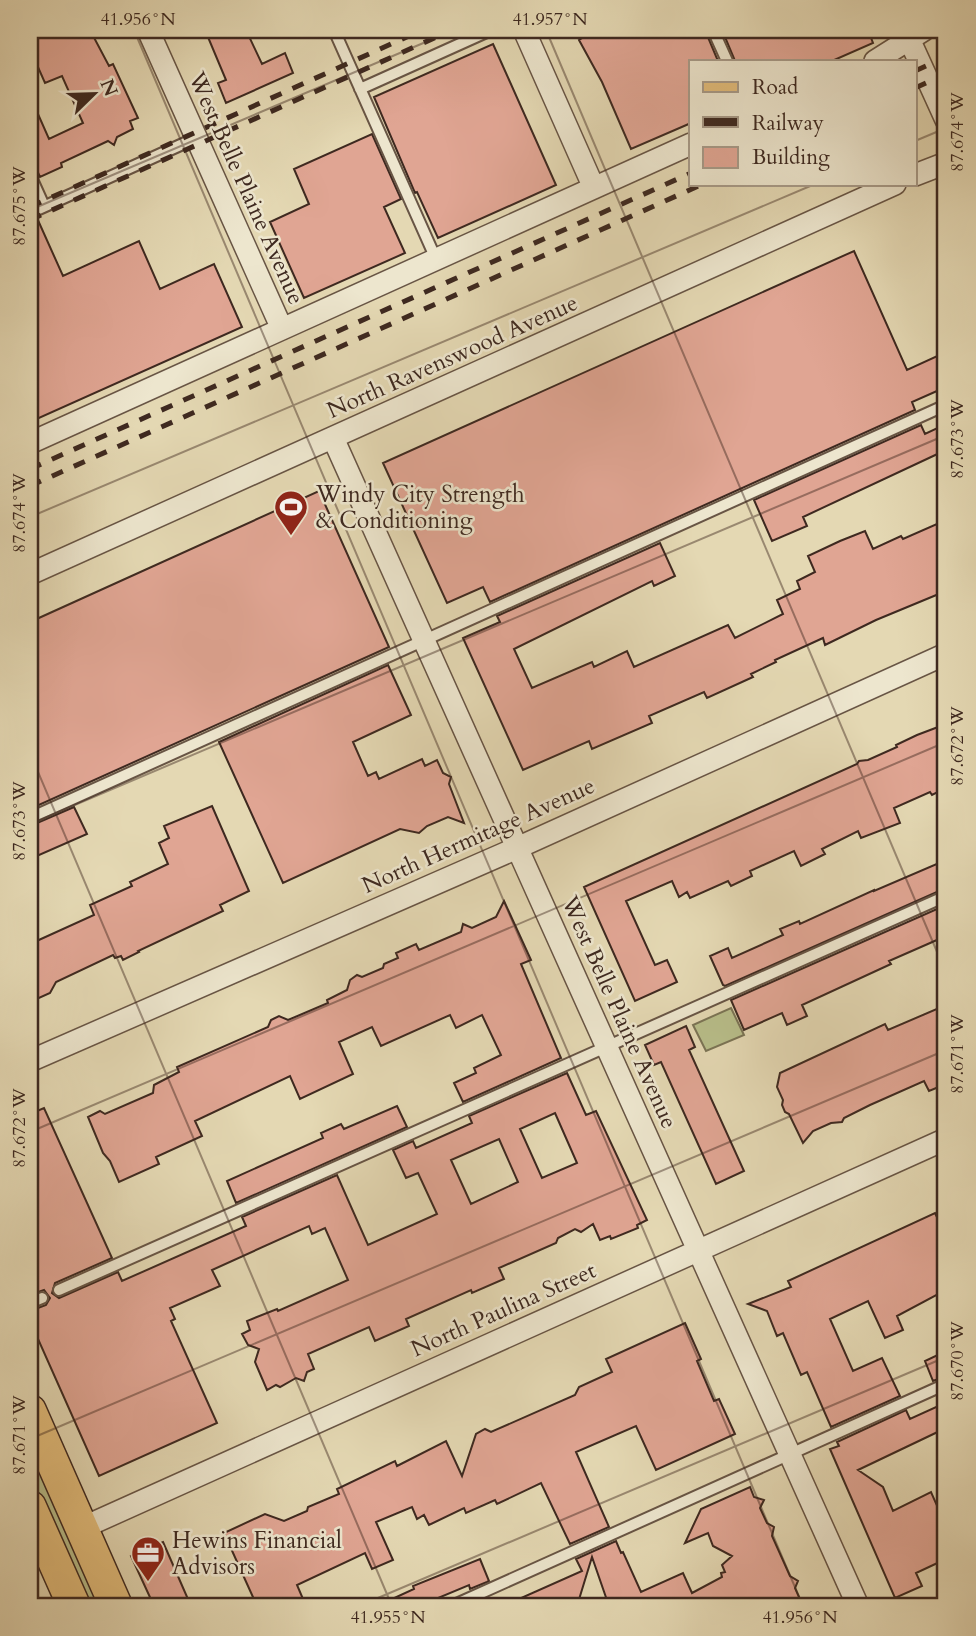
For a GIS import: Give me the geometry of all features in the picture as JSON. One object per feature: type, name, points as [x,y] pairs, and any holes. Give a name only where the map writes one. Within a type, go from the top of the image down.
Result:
[{"type":"main road","points":[[30,1411],[116,1606]]},
{"type":"main road","points":[[30,1507],[74,1606]]},
{"type":"street","name":"West Belle Plaine Avenue","points":[[148,30],[282,329]]},
{"type":"street","points":[[524,30],[594,188]]},
{"type":"street","points":[[876,60],[913,33],[946,120]]},
{"type":"street","points":[[30,443],[689,145]]},
{"type":"street","points":[[916,175],[946,163]]},
{"type":"street","name":"North Ravenswood Avenue","points":[[30,573],[891,186]]},
{"type":"street","name":"West Belle Plaine Avenue","points":[[333,438],[858,1606]]},
{"type":"street","name":"North Hermitage Avenue","points":[[30,1061],[517,848],[946,654]]},
{"type":"street","name":"North Paulina Street","points":[[82,1528],[946,1139]]},
{"type":"lane","points":[[334,30],[436,259]]},
{"type":"lane","points":[[360,89],[491,30]]},
{"type":"lane","points":[[713,30],[727,60]]},
{"type":"lane","points":[[30,212],[196,138]]},
{"type":"lane","points":[[30,175],[44,206]]},
{"type":"lane","points":[[30,818],[946,405]]},
{"type":"lane","points":[[59,1290],[946,896]]},
{"type":"lane","points":[[30,1303],[42,1298]]},
{"type":"lane","points":[[452,1606],[946,1384]]},
{"type":"green space","points":[[731,1008],[744,1035],[706,1051],[693,1025]]},
{"type":"green space","points":[[30,1445],[102,1606],[89,1606],[30,1474]]},
{"type":"building","points":[[30,30],[90,30],[109,66],[113,64],[138,118],[130,121],[133,129],[117,137],[114,145],[108,141],[61,163],[62,167],[40,177],[30,155],[30,96],[49,139],[83,123],[62,76],[45,83],[30,49]]},
{"type":"building","points":[[205,30],[246,30],[262,64],[285,53],[293,73],[226,103],[218,83],[226,80]]},
{"type":"building","points":[[579,30],[705,30],[718,60],[689,60],[689,124],[631,149],[602,82],[579,40],[582,38]]},
{"type":"building","points":[[722,30],[868,30],[873,43],[834,60],[735,60]]},
{"type":"building","points":[[493,44],[556,185],[438,238],[417,192],[415,193],[374,97]]},
{"type":"building","points":[[372,134],[401,199],[384,207],[405,253],[304,298],[270,222],[309,204],[294,169]]},
{"type":"building","points":[[37,218],[63,276],[139,241],[160,289],[214,264],[242,327],[30,422],[30,221]]},
{"type":"building","points":[[854,251],[907,370],[946,352],[946,387],[912,402],[915,410],[490,602],[483,587],[447,603],[383,463]]},
{"type":"building","points":[[946,424],[946,450],[803,517],[807,526],[772,541],[754,500],[921,425],[925,434]]},
{"type":"building","points":[[319,491],[389,647],[30,809],[30,622]]},
{"type":"building","points":[[946,520],[946,591],[825,645],[823,638],[775,660],[776,662],[751,674],[753,677],[707,698],[704,692],[649,716],[652,723],[592,749],[589,741],[523,770],[463,638],[500,622],[497,616],[660,543],[675,576],[654,586],[652,581],[514,649],[532,688],[592,662],[594,667],[627,651],[634,667],[728,625],[735,638],[783,614],[777,600],[800,589],[797,581],[815,572],[808,556],[865,531],[873,549]]},
{"type":"building","points":[[388,665],[411,715],[353,742],[368,776],[376,772],[379,779],[422,759],[425,766],[437,760],[443,773],[451,777],[449,784],[464,823],[448,817],[427,826],[419,833],[400,829],[283,883],[219,742]]},
{"type":"building","points":[[946,724],[946,788],[894,808],[900,823],[861,838],[858,831],[822,849],[825,854],[801,866],[794,851],[750,871],[752,876],[731,886],[728,881],[690,898],[687,892],[679,897],[672,881],[626,901],[655,965],[667,960],[677,982],[635,1001],[584,887]]},
{"type":"building","points":[[212,806],[249,891],[220,905],[223,911],[123,960],[121,956],[115,958],[113,955],[56,982],[50,993],[30,1002],[30,944],[94,915],[90,905],[132,886],[130,882],[168,864],[159,843],[169,838],[164,826]]},
{"type":"building","points":[[74,807],[87,834],[30,859],[30,826]]},
{"type":"building","points":[[946,860],[946,888],[723,985],[710,956],[728,948],[732,958],[783,935],[780,929],[799,921],[800,924]]},
{"type":"building","points":[[504,901],[531,960],[521,964],[561,1058],[463,1102],[454,1083],[476,1073],[474,1068],[501,1055],[482,1015],[456,1028],[450,1015],[381,1046],[372,1027],[339,1042],[353,1074],[300,1099],[290,1076],[195,1121],[202,1136],[156,1157],[159,1164],[119,1182],[88,1117],[100,1111],[105,1114],[153,1093],[154,1085],[179,1072],[177,1067],[268,1027],[271,1020],[279,1016],[288,1020],[328,1003],[327,1000],[347,990],[350,980],[357,975],[362,977],[383,968],[384,964],[398,958],[396,953],[416,944],[419,950],[461,932],[463,924],[472,928],[496,917]]},
{"type":"building","points":[[946,905],[946,936],[802,1005],[807,1016],[787,1025],[782,1013],[744,1030],[731,1000]]},
{"type":"building","points":[[946,1005],[946,1084],[929,1091],[924,1081],[844,1118],[842,1122],[831,1123],[813,1131],[803,1143],[782,1105],[783,1100],[777,1087],[780,1073],[885,1024],[888,1030]]},
{"type":"building","points":[[686,1026],[695,1047],[689,1050],[744,1171],[716,1184],[661,1062],[654,1065],[645,1045]]},
{"type":"building","points":[[567,1073],[586,1115],[596,1111],[647,1220],[637,1225],[638,1228],[611,1239],[610,1236],[600,1240],[593,1224],[581,1232],[575,1229],[558,1238],[556,1243],[499,1268],[504,1279],[472,1293],[471,1290],[406,1319],[409,1326],[375,1341],[369,1327],[308,1354],[314,1369],[307,1372],[304,1381],[296,1378],[280,1387],[276,1385],[267,1390],[255,1362],[259,1349],[248,1345],[242,1334],[250,1330],[247,1321],[277,1309],[278,1311],[348,1280],[325,1228],[312,1234],[309,1226],[212,1270],[220,1286],[170,1308],[175,1319],[171,1321],[217,1423],[99,1476],[30,1321],[30,1311],[46,1305],[50,1298],[44,1290],[30,1295],[30,1114],[44,1108],[112,1258],[55,1283],[52,1293],[59,1298],[118,1272],[122,1281],[246,1226],[242,1217],[337,1175],[368,1245],[437,1214],[418,1173],[406,1178],[393,1150],[413,1141],[416,1148],[472,1123],[469,1116]],"holes":[[[555,1113],[577,1163],[542,1178],[520,1129]],[[499,1139],[518,1182],[471,1204],[451,1160]]]},
{"type":"building","points":[[397,1106],[407,1127],[236,1203],[227,1181],[323,1138],[321,1133],[341,1124],[344,1129]]},
{"type":"building","points":[[935,1213],[946,1231],[946,1290],[897,1316],[903,1330],[885,1338],[868,1301],[830,1319],[853,1371],[882,1358],[900,1396],[831,1427],[807,1372],[801,1375],[783,1333],[777,1336],[767,1311],[748,1304],[791,1287],[788,1281]]},
{"type":"building","points":[[685,1323],[701,1359],[697,1361],[714,1401],[719,1399],[735,1434],[656,1470],[636,1426],[576,1452],[609,1527],[570,1544],[541,1483],[497,1504],[495,1500],[466,1513],[464,1508],[429,1525],[424,1515],[417,1519],[412,1507],[376,1522],[393,1560],[372,1569],[365,1553],[297,1585],[306,1606],[257,1606],[224,1533],[265,1514],[284,1521],[339,1494],[337,1489],[395,1461],[397,1466],[446,1441],[462,1476],[476,1434],[485,1429],[491,1432],[575,1395],[579,1387],[612,1372],[606,1359]]},
{"type":"building","points":[[946,1351],[946,1376],[933,1381],[925,1361]]},
{"type":"building","points":[[946,1393],[946,1428],[858,1470],[883,1487],[893,1511],[931,1492],[946,1526],[946,1559],[916,1573],[922,1586],[895,1598],[830,1449],[839,1446],[837,1442],[906,1410],[910,1419],[943,1404],[940,1396]]},
{"type":"building","points":[[750,1487],[754,1497],[764,1500],[760,1508],[767,1523],[774,1527],[772,1536],[790,1576],[798,1581],[795,1588],[803,1606],[609,1606],[592,1557],[577,1606],[503,1606],[582,1571],[576,1559],[616,1541],[641,1592],[683,1573],[692,1593],[722,1577],[721,1573],[725,1572],[722,1565],[732,1556],[713,1546],[708,1533],[685,1543],[701,1509]]},
{"type":"building","points":[[163,1542],[191,1606],[154,1606],[131,1556]]},
{"type":"building","points":[[480,1559],[489,1581],[487,1582],[470,1589],[469,1585],[419,1606],[377,1606],[414,1589],[413,1586]]},
{"type":"railway","points":[[30,207],[422,30]]},
{"type":"railway","points":[[30,220],[452,30]]},
{"type":"railway","points":[[916,71],[946,57]]},
{"type":"railway","points":[[916,88],[946,74]]},
{"type":"railway","points":[[30,469],[689,174]]},
{"type":"railway","points":[[30,486],[699,186]]},
{"type":"place","name":"Windy City Strength & Conditioning","points":[[291,537]]},
{"type":"place","name":"Hewins Financial Advisors","points":[[148,1583]]}]
